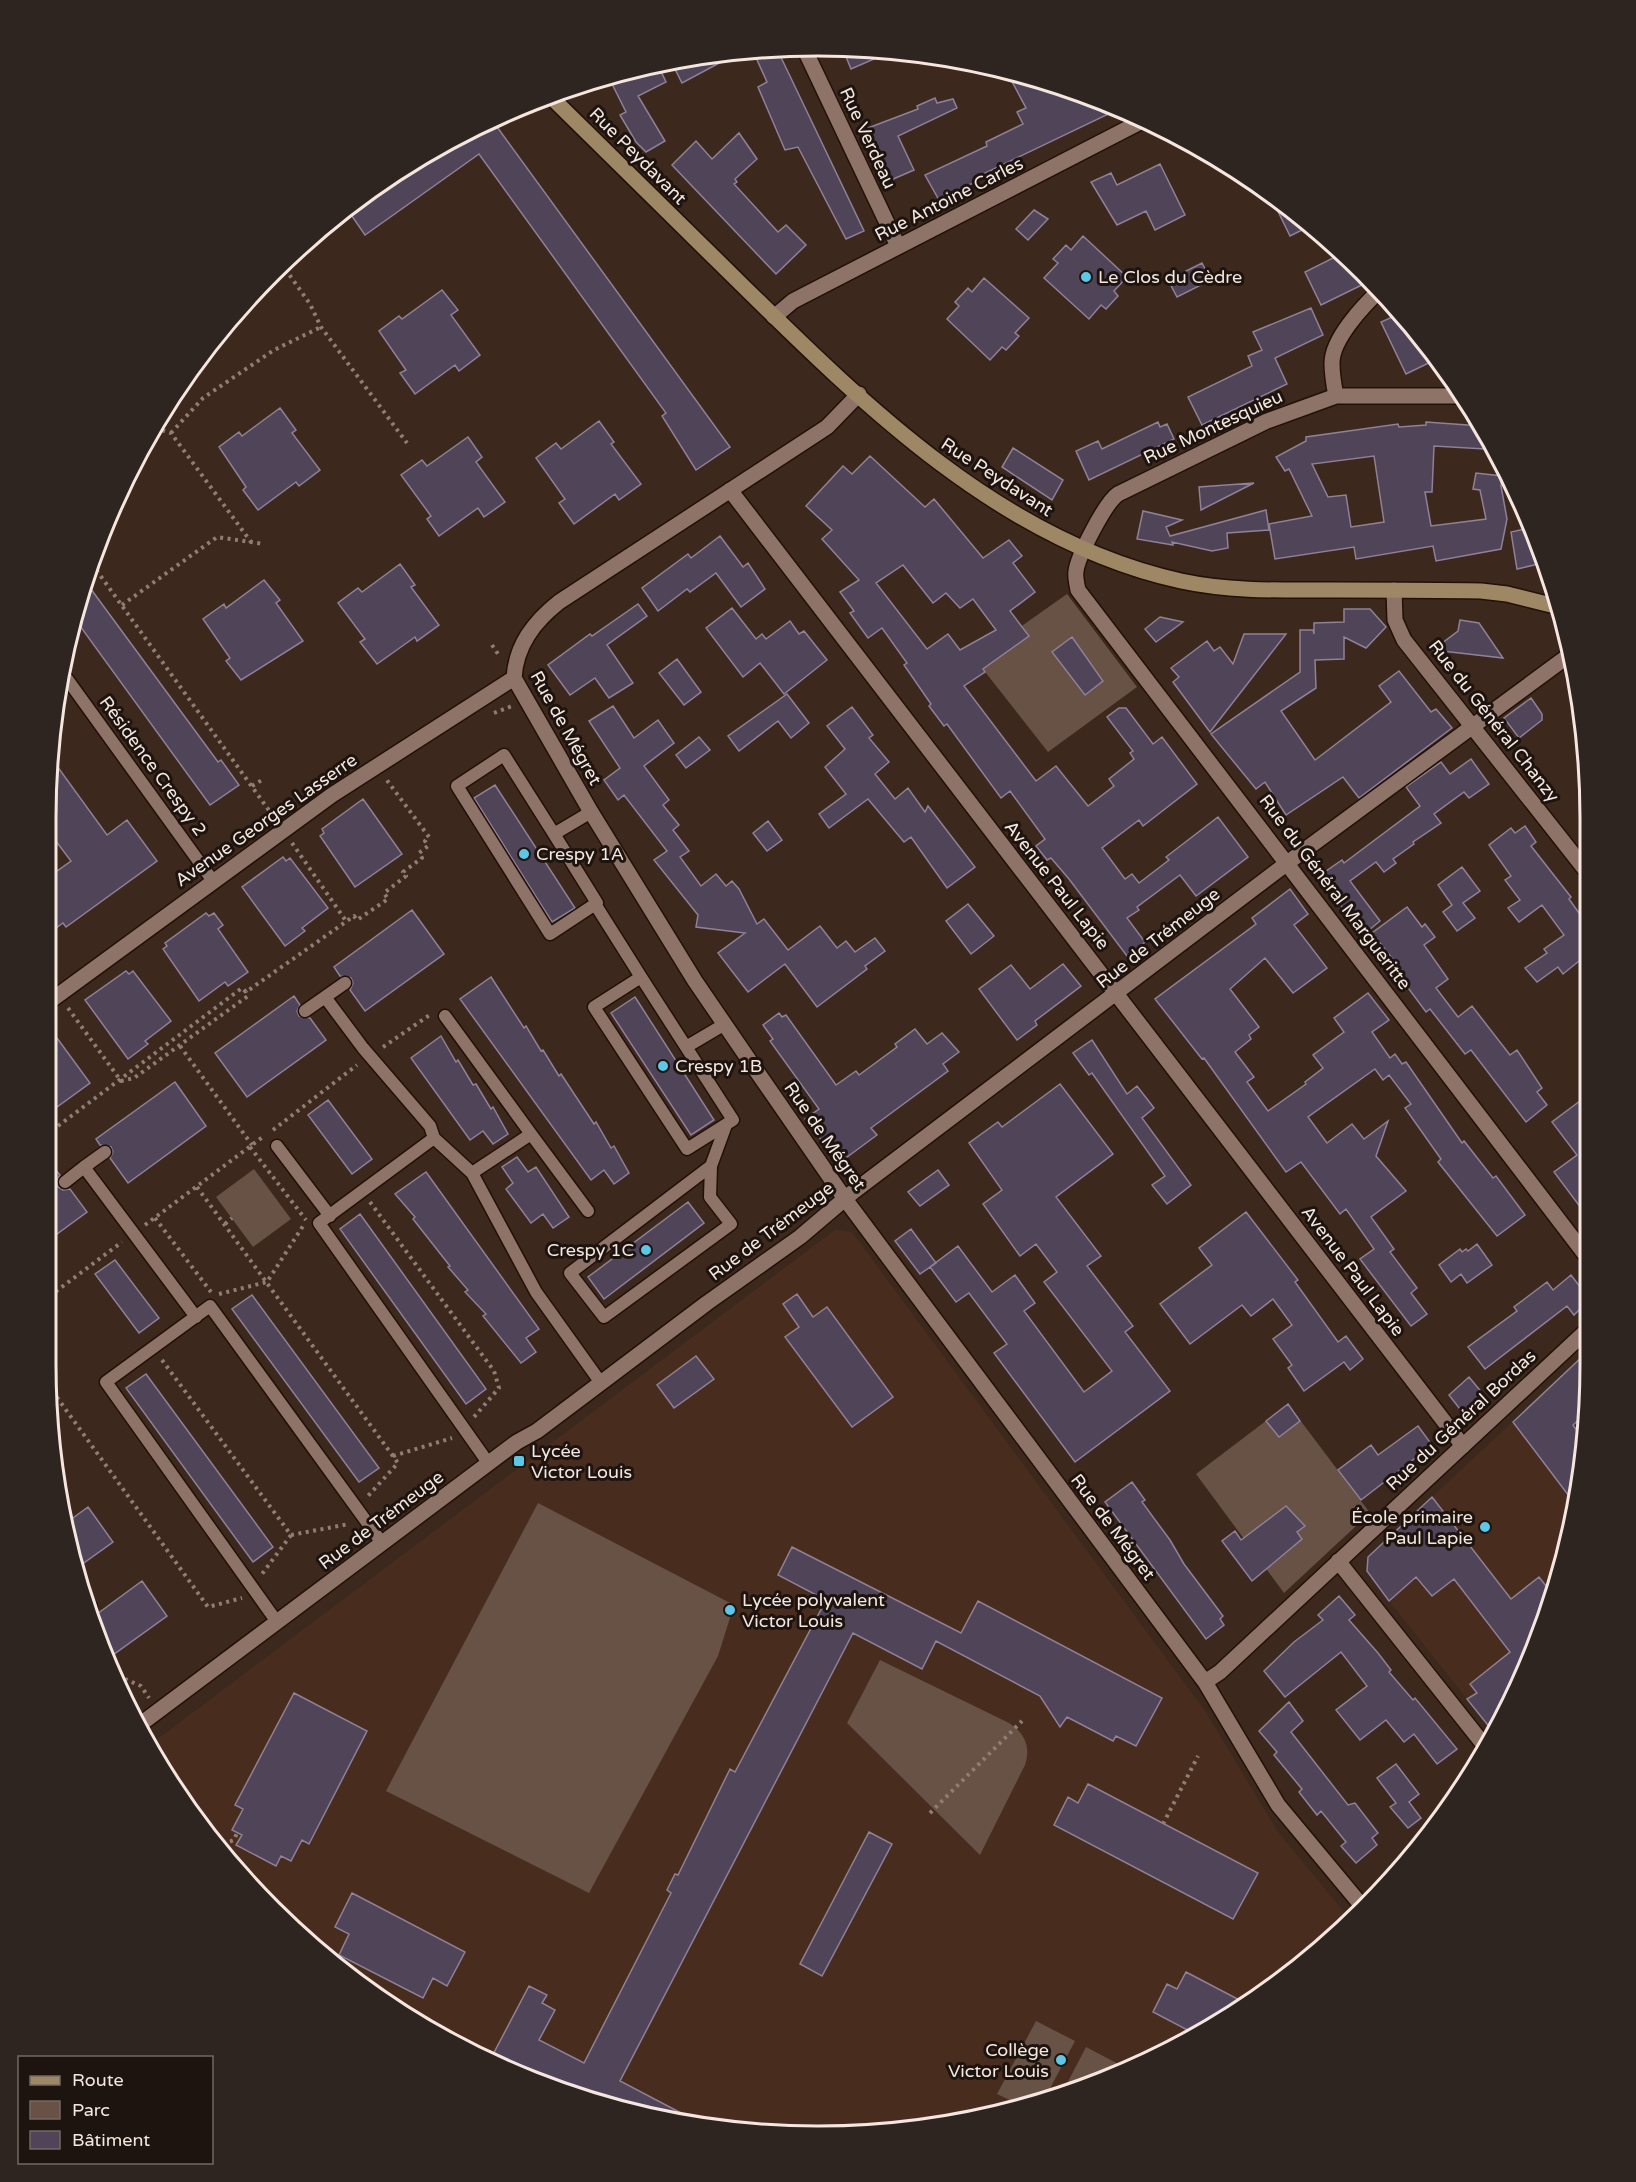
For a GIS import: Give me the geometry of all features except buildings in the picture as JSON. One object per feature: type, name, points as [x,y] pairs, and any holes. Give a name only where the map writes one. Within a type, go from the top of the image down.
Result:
[{"type":"street","name":"Rue Verdeau","points":[[808,56],[898,246]]},
{"type":"street","name":"Rue Peydavant","points":[[556,102],[774,317],[918,448],[1052,536],[1129,567],[1183,581],[1246,589],[1481,591],[1507,594],[1550,605]]},
{"type":"street","name":"Rue Antoine Carles","points":[[774,317],[785,306],[1134,125]]},
{"type":"street","points":[[1336,396],[1331,361],[1345,330],[1373,296]]},
{"type":"street","name":"Rue de Mégret","points":[[859,394],[826,427],[544,614],[533,626],[521,647],[515,663],[514,678],[591,812],[725,1024],[845,1199],[1205,1682],[1278,1804],[1358,1902]]},
{"type":"street","name":"Rue Montesquieu","points":[[1084,550],[1101,513],[1109,501],[1118,494],[1267,421],[1336,396],[1383,394],[1453,396]]},
{"type":"street","name":"Avenue Paul Lapie","points":[[730,490],[1463,1446]]},
{"type":"street","name":"Rue du Général Margueritte","points":[[1084,550],[1076,572],[1078,590],[1580,1248]]},
{"type":"street","name":"Rue du Général Chanzy","points":[[1394,590],[1394,611],[1401,634],[1580,863]]},
{"type":"street","name":"Rue de Trémeuge","points":[[145,1721],[382,1543],[800,1237],[845,1199],[1288,863],[1564,659]]},
{"type":"street","name":"Avenue Georges Lasserre","points":[[56,996],[213,881],[376,766],[514,678]]},
{"type":"street","name":"Rue du Général Bordas","points":[[1205,1682],[1220,1672],[1580,1336]]},
{"type":"street","points":[[1338,1561],[1480,1740]]},
{"type":"lane","name":"Résidence Crespy 2","points":[[68,680],[213,881]]},
{"type":"lane","points":[[595,904],[550,934],[457,786],[504,755],[597,903],[595,904],[734,1120],[687,1149],[594,1007],[641,977]]},
{"type":"lane","points":[[554,834],[591,812]]},
{"type":"lane","points":[[305,1011],[345,983]]},
{"type":"lane","points":[[325,997],[369,1056],[430,1126],[434,1138],[472,1173],[536,1292],[601,1383]]},
{"type":"lane","points":[[445,1016],[588,1211]]},
{"type":"lane","points":[[686,1047],[725,1024]]},
{"type":"lane","points":[[711,1166],[570,1273],[604,1317],[731,1224],[710,1197],[711,1166],[726,1125]]},
{"type":"lane","points":[[472,1173],[531,1134]]},
{"type":"lane","points":[[434,1138],[320,1223],[489,1464]]},
{"type":"lane","points":[[277,1146],[330,1216]]},
{"type":"lane","points":[[65,1182],[105,1152]]},
{"type":"lane","points":[[84,1167],[195,1317]]},
{"type":"lane","points":[[277,1622],[106,1382],[210,1306],[382,1543]]},
{"type":"path","points":[[287,271],[310,304],[321,327],[407,443]]},
{"type":"path","points":[[171,433],[203,398],[274,350],[321,327]]},
{"type":"path","points":[[162,430],[171,433],[251,542]]},
{"type":"path","points":[[122,605],[217,537],[264,544]]},
{"type":"path","points":[[97,571],[273,816]]},
{"type":"path","points":[[492,645],[499,655]]},
{"type":"path","points":[[246,993],[346,921],[354,916],[357,920],[388,899],[384,893],[406,876],[403,872],[422,858],[419,853],[428,846],[425,841],[429,837],[376,766]]},
{"type":"path","points":[[252,786],[262,780]]},
{"type":"path","points":[[284,830],[346,921]]},
{"type":"path","points":[[56,1128],[121,1081],[131,1069],[242,988],[246,993],[248,996],[180,1046],[134,1078],[121,1081]]},
{"type":"path","points":[[59,994],[121,1081]]},
{"type":"path","points":[[56,1291],[198,1187],[369,1056],[439,1008],[445,1016]]},
{"type":"path","points":[[155,1218],[213,1295],[267,1282],[306,1221],[180,1046]]},
{"type":"path","points":[[198,1187],[398,1463],[356,1508]]},
{"type":"path","points":[[363,1192],[494,1371],[499,1388],[465,1431],[393,1456]]},
{"type":"path","points":[[225,1224],[232,1218]]},
{"type":"path","points":[[153,1348],[291,1535]]},
{"type":"path","points":[[57,1397],[208,1607],[255,1591],[291,1535],[366,1520]]},
{"type":"path","points":[[124,1679],[141,1686],[149,1698]]},
{"type":"path","points":[[930,1813],[1022,1721]]},
{"type":"path","points":[[1163,1824],[1198,1756]]},
{"type":"path","points":[[225,1843],[234,1840],[237,1833]]},
{"type":"shaded area","name":"Lycée polyvalent Victor Louis","points":[[835,1230],[852,1232],[1205,1711],[1278,1832],[1346,1914],[1282,1969],[1242,1998],[1155,2048],[1063,2086],[1015,2101],[967,2112],[868,2125],[768,2125],[718,2120],[621,2101],[573,2086],[481,2048],[394,1998],[315,1937],[245,1867],[184,1788],[156,1741]]},
{"type":"shaded area","name":"École primaire Paul Lapie","points":[[1580,1359],[1579,1414],[1574,1464],[1555,1561],[1522,1656],[1488,1726],[1374,1582],[1367,1571],[1368,1557]]},
{"type":"green space","points":[[1067,594],[1137,687],[1048,752],[975,659]]},
{"type":"green space","points":[[254,1169],[291,1219],[253,1247],[216,1197]]},
{"type":"green space","points":[[1288,1404],[1370,1513],[1284,1593],[1196,1474]]},
{"type":"green space","points":[[538,1503],[734,1605],[718,1656],[589,1893],[386,1791]]},
{"type":"green space","points":[[880,1660],[1009,1723],[1023,1736],[1027,1746],[1025,1765],[980,1855],[847,1723]]},
{"type":"green space","points":[[1036,2021],[1075,2041],[1049,2090],[1013,2102],[997,2094]]},
{"type":"green space","points":[[1086,2047],[1119,2064],[1110,2068],[1066,2085]]},
{"type":"place","name":"Le Clos du Cèdre","points":[[1086,277]]},
{"type":"place","name":"Crespy 1A","points":[[524,854]]},
{"type":"place","name":"Crespy 1B","points":[[663,1066]]},
{"type":"place","name":"Crespy 1C","points":[[646,1250]]},
{"type":"place","name":"Lycée Victor Louis","points":[[519,1461]]},
{"type":"place","name":"École primaire Paul Lapie","points":[[1485,1527]]},
{"type":"place","name":"Lycée polyvalent Victor Louis","points":[[730,1610]]},
{"type":"place","name":"Collège Victor Louis","points":[[1061,2060]]}]
